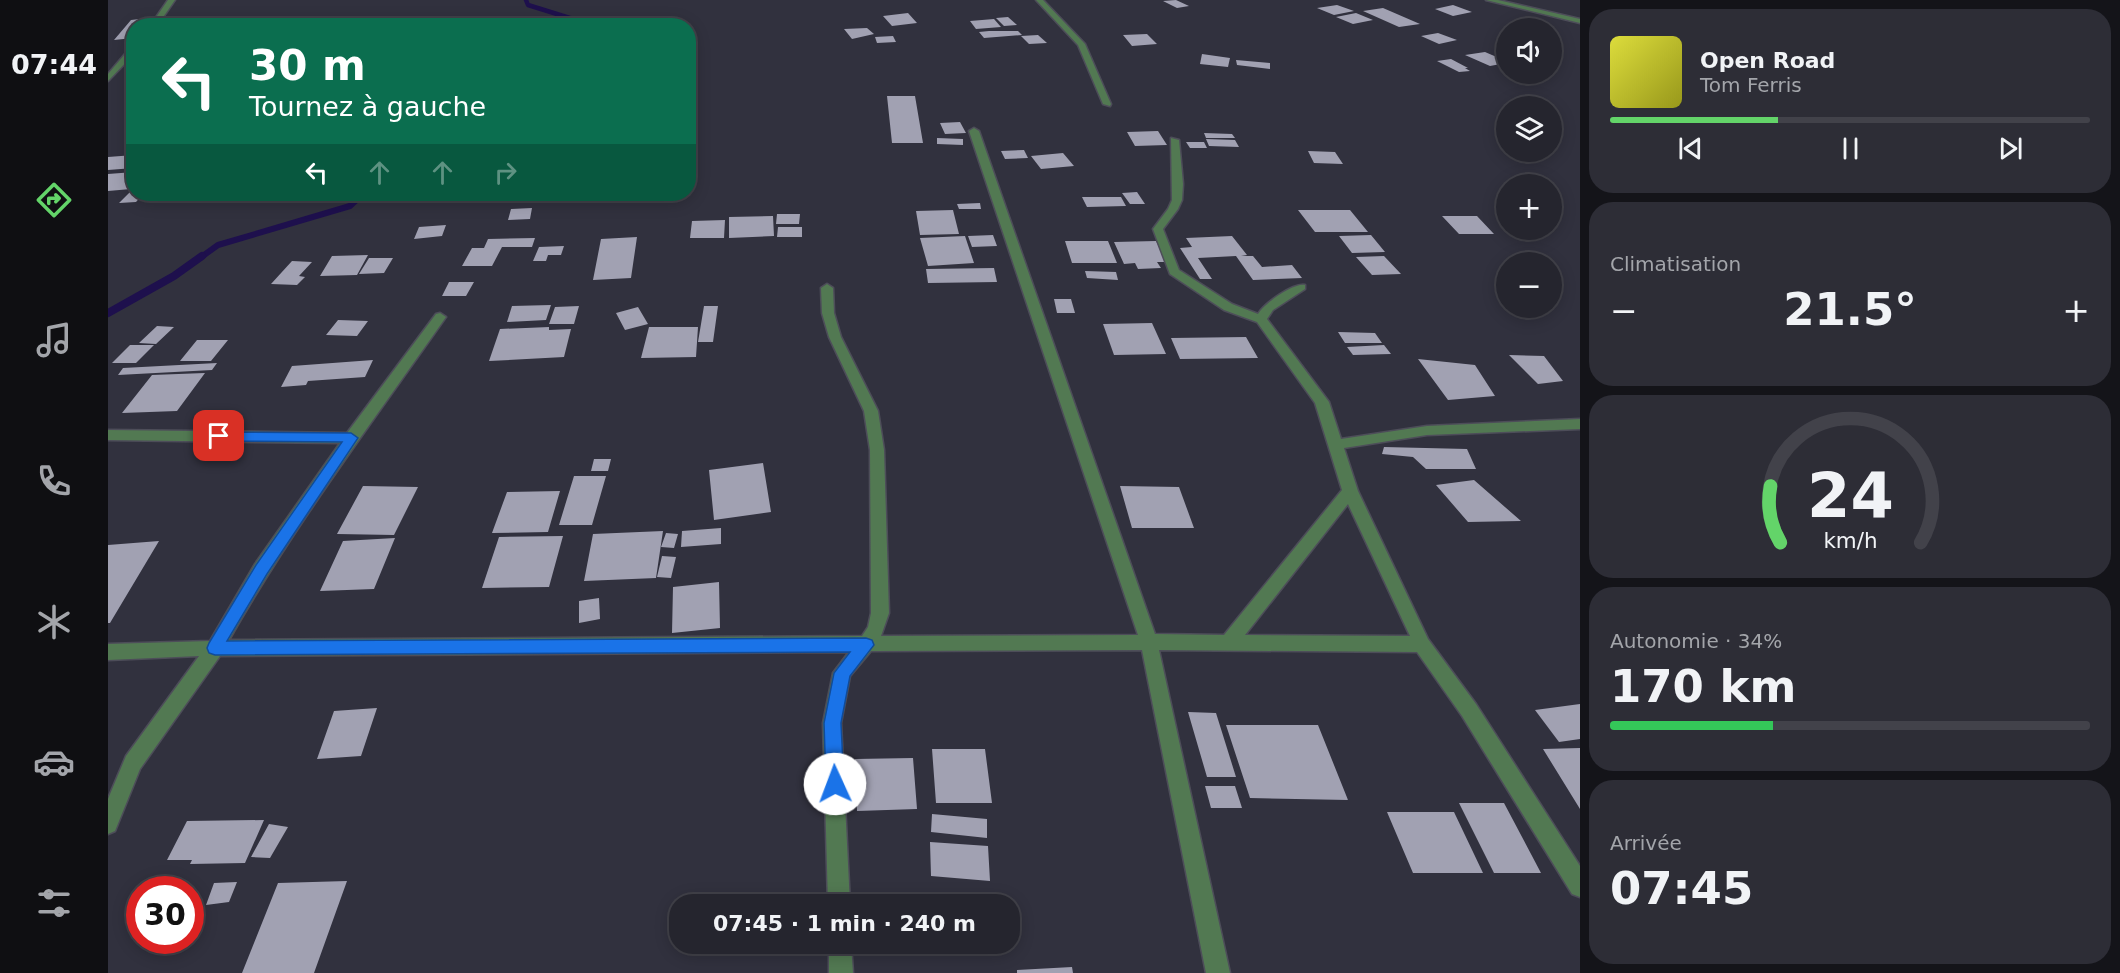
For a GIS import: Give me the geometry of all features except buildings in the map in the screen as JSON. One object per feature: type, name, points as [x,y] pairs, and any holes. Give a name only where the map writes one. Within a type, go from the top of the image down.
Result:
[{"type":"street","points":[[159,18],[172,0]]},
{"type":"street","points":[[1039,0],[1081,44],[1107,104]]},
{"type":"street","points":[[1489,0],[1580,21]]},
{"type":"street","points":[[108,79],[126,58]]},
{"type":"street","points":[[974,131],[1149,642],[1218,973]]},
{"type":"street","points":[[1174,140],[1178,201],[1172,213],[1161,222],[1158,229],[1174,272],[1228,308],[1262,319],[1322,402],[1350,491],[1422,644],[1469,710],[1580,886]]},
{"type":"street","points":[[1262,319],[1268,308],[1301,286]]},
{"type":"street","points":[[827,288],[828,313],[835,337],[870,411],[877,450],[880,613],[876,629],[866,645],[842,673],[832,723],[839,894]]},
{"type":"street","points":[[108,824],[133,764],[215,648],[261,569],[351,438],[440,317]]},
{"type":"street","points":[[1336,445],[1372,435],[1410,431],[1580,424]]},
{"type":"street","points":[[108,435],[351,438]]},
{"type":"street","points":[[1228,643],[1350,491]]},
{"type":"street","points":[[108,652],[215,648],[1149,642],[1422,644]]},
{"type":"street","points":[[840,954],[841,973]]},
{"type":"waterway","points":[[526,0],[528,5],[570,18]]},
{"type":"waterway","points":[[200,258],[218,245],[350,206],[355,201]]},
{"type":"waterway","points":[[108,313],[174,276],[202,256]]},
{"type":"route","points":[[219,436],[351,438],[261,569],[215,648],[866,645],[842,673],[832,723],[835,784]]}]
